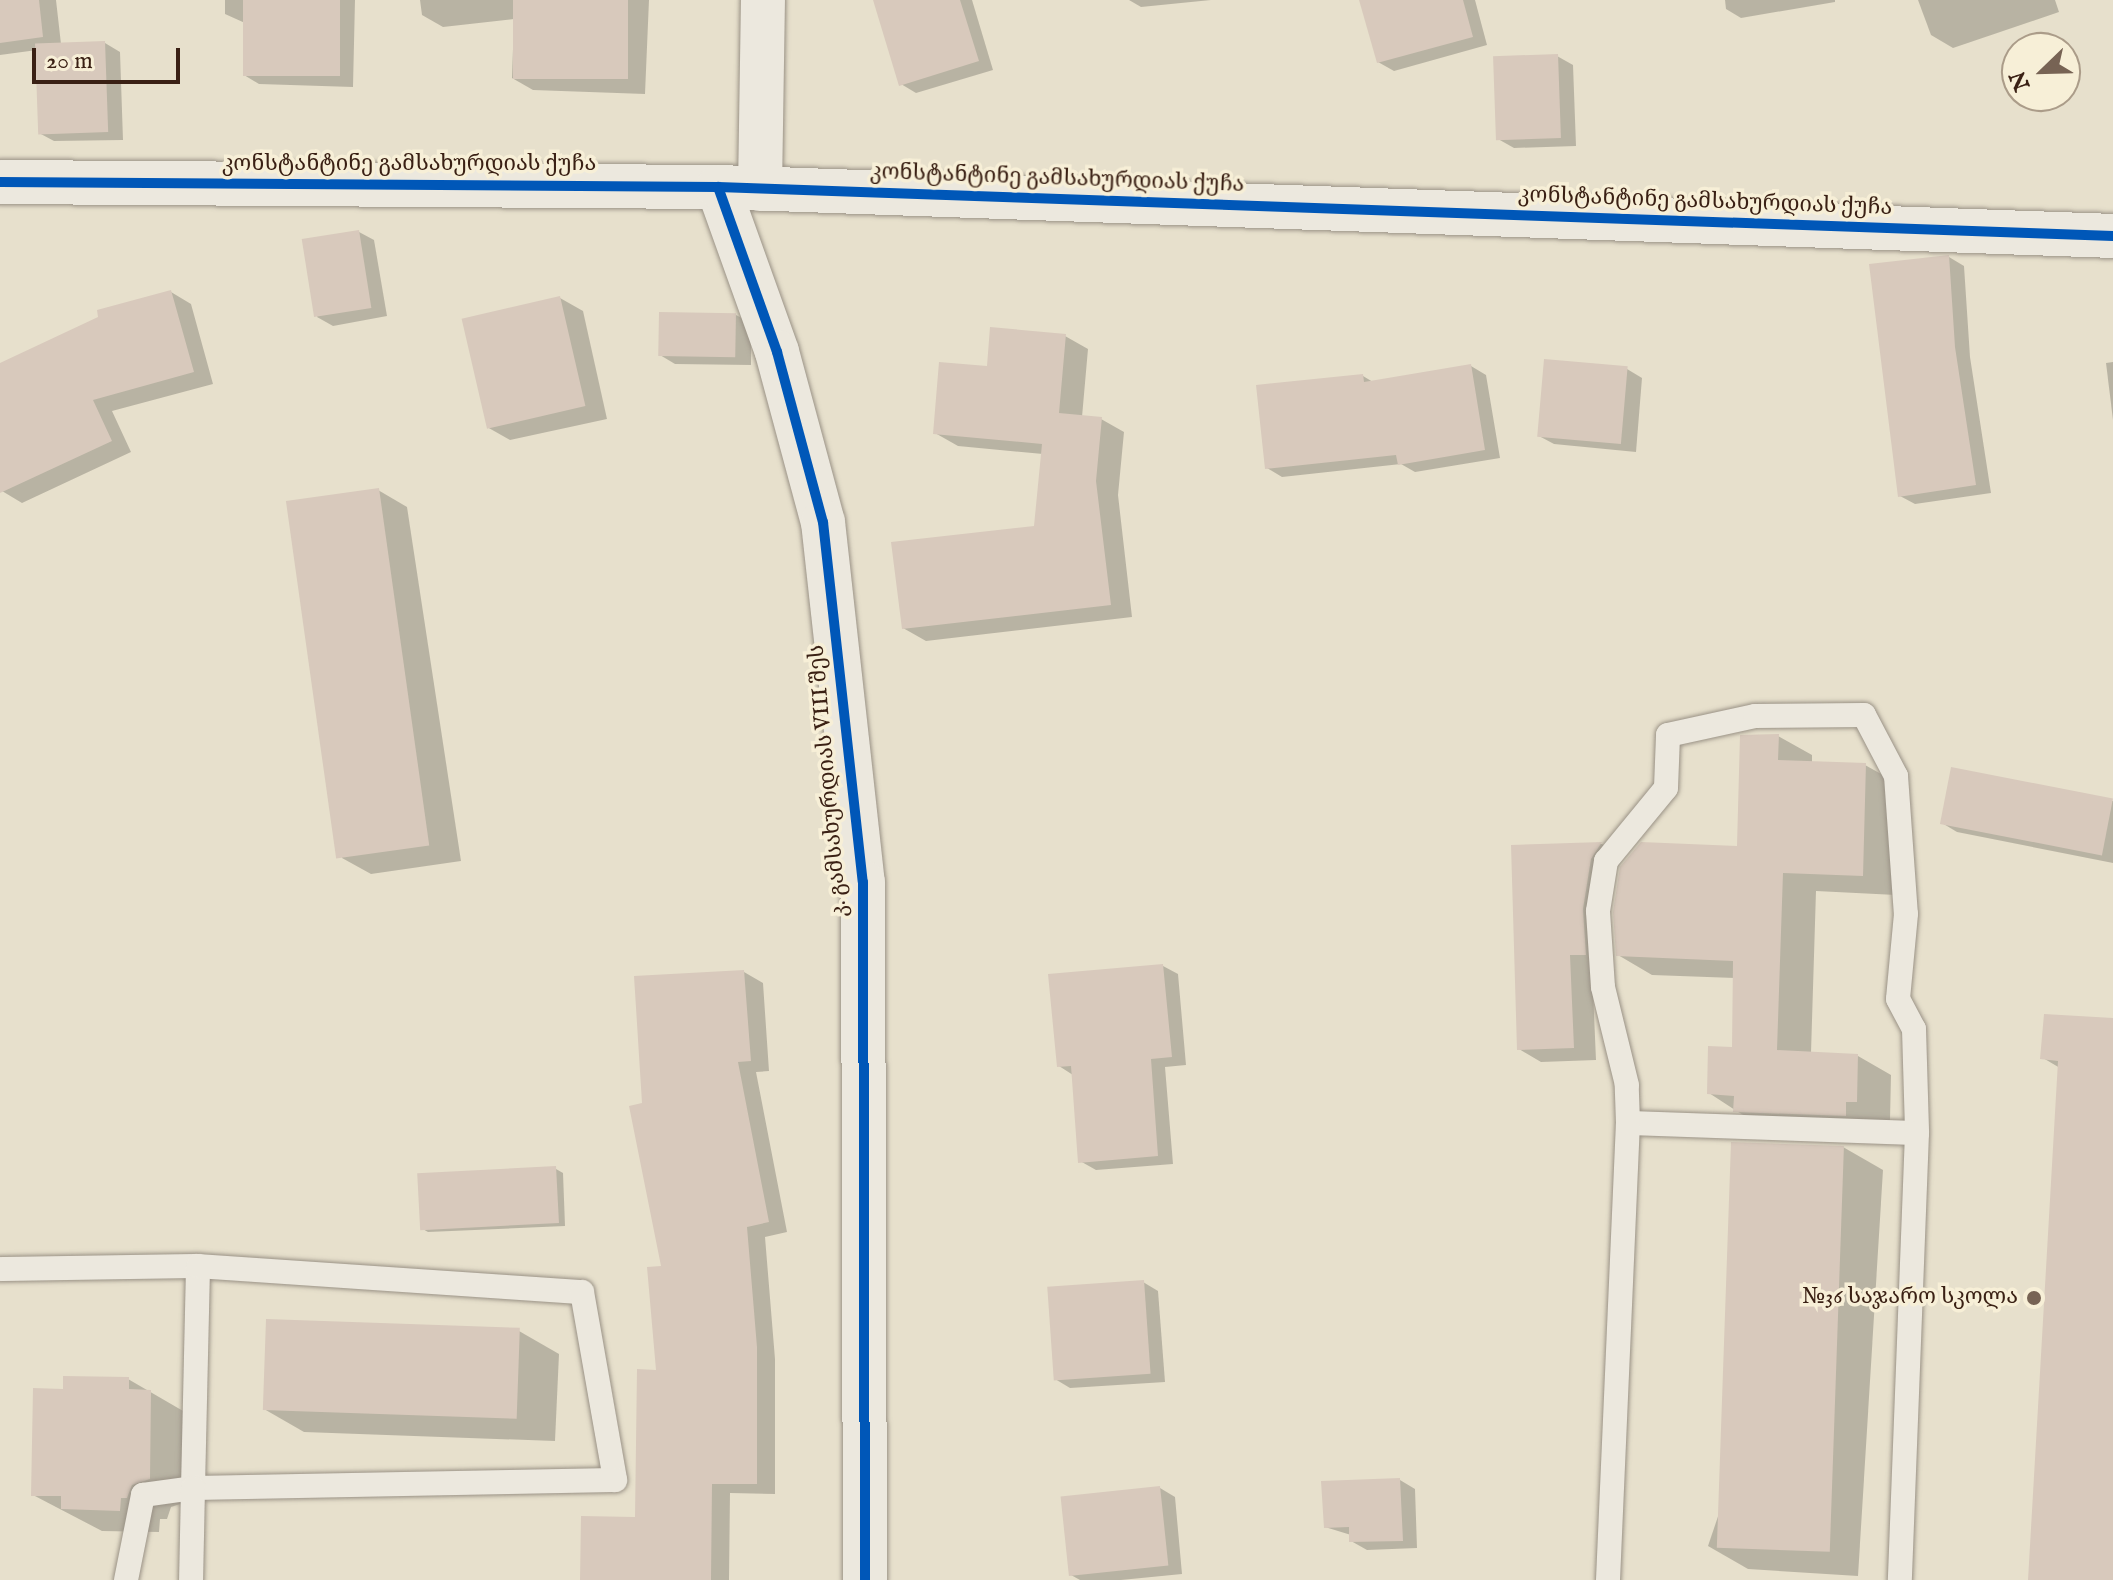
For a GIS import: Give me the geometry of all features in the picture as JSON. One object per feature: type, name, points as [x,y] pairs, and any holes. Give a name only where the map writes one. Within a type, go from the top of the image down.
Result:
[{"type":"street","points":[[739,188],[763,0]]},
{"type":"street","name":"კონსტანტინე გამსახურდიას ქუჩა","points":[[0,182],[739,188],[2113,236]]},
{"type":"street","name":"კ. გამსახურდიას VIII შეს","points":[[739,188],[777,352],[823,522],[863,882],[865,1580]]},
{"type":"lane","points":[[1608,1580],[1628,1123],[1627,1085],[1603,987],[1598,911],[1606,861],[1666,788],[1668,735],[1755,716],[1864,715],[1896,776],[1906,914],[1898,999],[1914,1029],[1917,1133],[1900,1580]]},
{"type":"lane","points":[[1628,1123],[1917,1133]]},
{"type":"lane","points":[[191,1580],[198,1266]]},
{"type":"lane","points":[[0,1269],[198,1266],[582,1292],[615,1480],[193,1488],[143,1495],[126,1580]]},
{"type":"building","points":[[0,0],[39,0],[43,37],[0,43]]},
{"type":"building","points":[[243,0],[340,0],[340,76],[243,76]]},
{"type":"building","points":[[513,0],[628,0],[628,79],[513,79]]},
{"type":"building","points":[[873,0],[960,0],[979,61],[899,86]]},
{"type":"building","points":[[1359,0],[1463,0],[1473,37],[1377,63]]},
{"type":"building","points":[[105,41],[108,132],[38,134],[35,43]]},
{"type":"building","points":[[1558,54],[1561,138],[1496,140],[1493,56]]},
{"type":"building","points":[[359,230],[371,308],[314,317],[302,239]]},
{"type":"building","points":[[1949,255],[1955,347],[1976,485],[1898,497],[1869,264]]},
{"type":"building","points":[[171,290],[194,372],[93,400],[112,441],[0,493],[0,363],[98,317],[97,310]]},
{"type":"building","points":[[560,296],[585,406],[487,429],[462,319]]},
{"type":"building","points":[[659,312],[736,313],[735,357],[658,356]]},
{"type":"building","points":[[990,327],[1066,334],[1059,413],[1102,417],[1096,481],[1111,605],[902,629],[891,542],[1034,526],[1042,444],[933,434],[939,362],[987,366]]},
{"type":"building","points":[[1544,359],[1628,366],[1621,444],[1537,437]]},
{"type":"building","points":[[1471,364],[1485,450],[1398,465],[1396,455],[1265,469],[1256,385],[1363,374],[1364,382]]},
{"type":"building","points":[[379,488],[429,845],[336,859],[286,501]]},
{"type":"building","points":[[1779,734],[1778,760],[1866,763],[1863,876],[1783,873],[1777,1050],[1858,1054],[1857,1102],[1846,1102],[1846,1116],[1733,1112],[1734,1096],[1707,1094],[1708,1046],[1732,1047],[1733,961],[1616,956],[1613,912],[1620,867],[1641,842],[1737,846],[1740,735]]},
{"type":"building","points":[[1951,767],[2113,798],[2102,855],[1940,824]]},
{"type":"building","points":[[1602,842],[1591,859],[1583,909],[1586,955],[1570,955],[1574,1048],[1517,1050],[1511,845]]},
{"type":"building","points":[[1163,964],[1172,1057],[1151,1059],[1158,1156],[1078,1163],[1071,1066],[1057,1067],[1048,974]]},
{"type":"building","points":[[744,970],[751,1061],[738,1062],[769,1222],[747,1227],[757,1347],[757,1484],[712,1484],[711,1580],[580,1580],[581,1516],[635,1517],[637,1369],[656,1370],[647,1267],[661,1266],[629,1106],[642,1103],[634,976]]},
{"type":"building","points":[[2044,1014],[2113,1018],[2113,1580],[2028,1580],[2058,1061],[2040,1059]]},
{"type":"building","points":[[1731,1142],[1844,1146],[1830,1552],[1717,1548]]},
{"type":"building","points":[[556,1166],[559,1223],[420,1230],[417,1173]]},
{"type":"building","points":[[1144,1280],[1151,1374],[1054,1381],[1047,1287]]},
{"type":"building","points":[[266,1319],[520,1328],[517,1419],[263,1410]]},
{"type":"building","points":[[63,1376],[129,1377],[129,1389],[151,1390],[150,1479],[132,1485],[127,1498],[121,1498],[120,1511],[61,1509],[61,1496],[31,1496],[33,1388],[63,1389]]},
{"type":"building","points":[[1400,1478],[1403,1541],[1349,1542],[1349,1527],[1324,1528],[1321,1481]]},
{"type":"building","points":[[1160,1486],[1168,1566],[1069,1576],[1061,1496]]},
{"type":"cycle path","points":[[0,182],[718,187],[2113,236]]},
{"type":"cycle path","points":[[718,187],[777,352],[823,522],[863,882],[865,1580]]},
{"type":"place","name":"№36 საჯარო სკოლა","points":[[2034,1298]]}]
